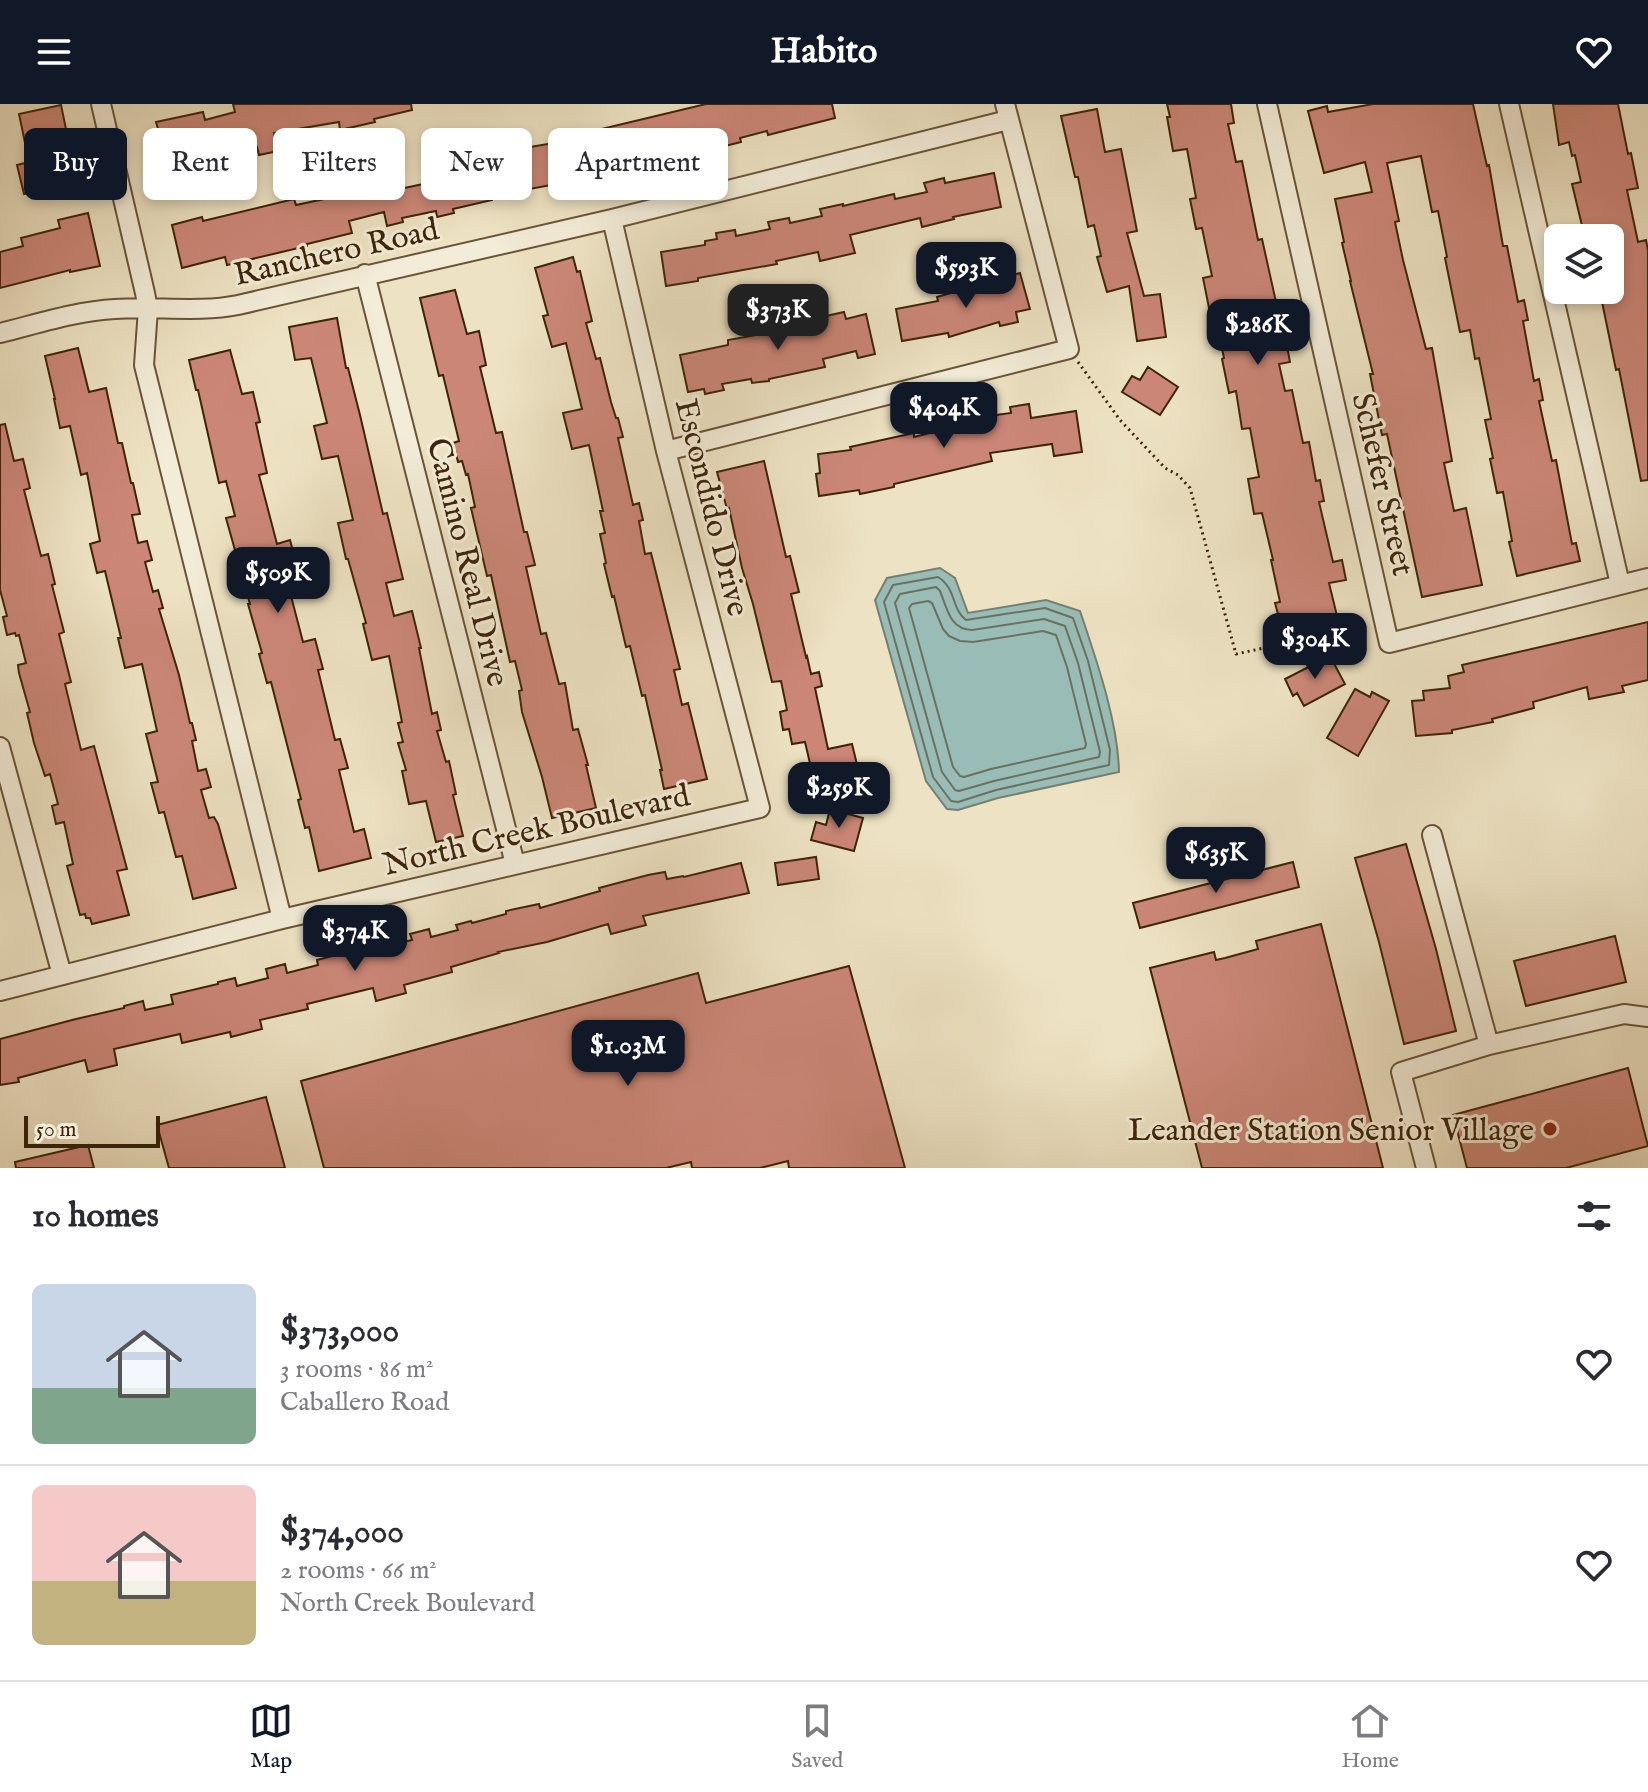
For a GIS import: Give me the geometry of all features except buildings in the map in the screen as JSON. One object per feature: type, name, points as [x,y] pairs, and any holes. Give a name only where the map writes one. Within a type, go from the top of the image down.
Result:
[{"type":"street","points":[[101,104],[148,309],[144,365],[282,919]]},
{"type":"street","name":"Schefer Street","points":[[1267,104],[1389,643],[1620,584]]},
{"type":"street","points":[[1509,104],[1620,584],[1648,578]]},
{"type":"street","points":[[666,451],[1069,349],[1007,112]]},
{"type":"street","name":"Ranchero Road","points":[[0,333],[114,309],[227,307],[612,219],[1007,112]]},
{"type":"street","name":"Escondido Drive","points":[[612,219],[666,451],[760,808]]},
{"type":"street","name":"Camino Real Drive","points":[[365,274],[515,864]]},
{"type":"street","points":[[0,747],[62,975]]},
{"type":"street","name":"North Creek Boulevard","points":[[0,991],[282,919],[760,808]]},
{"type":"street","points":[[1432,835],[1489,1045]]},
{"type":"street","points":[[1426,1168],[1401,1072],[1489,1045],[1624,1014],[1648,1017]]},
{"type":"path","points":[[1069,349],[1120,420],[1165,468],[1178,475],[1190,488],[1236,654],[1353,629]]},
{"type":"water","points":[[940,568],[955,578],[968,613],[1046,600],[1080,611],[1110,711],[1119,772],[998,798],[958,810],[947,809],[926,781],[875,600],[887,578]]},
{"type":"place","name":"Leander Station Senior Village","points":[[1550,1129]]}]
